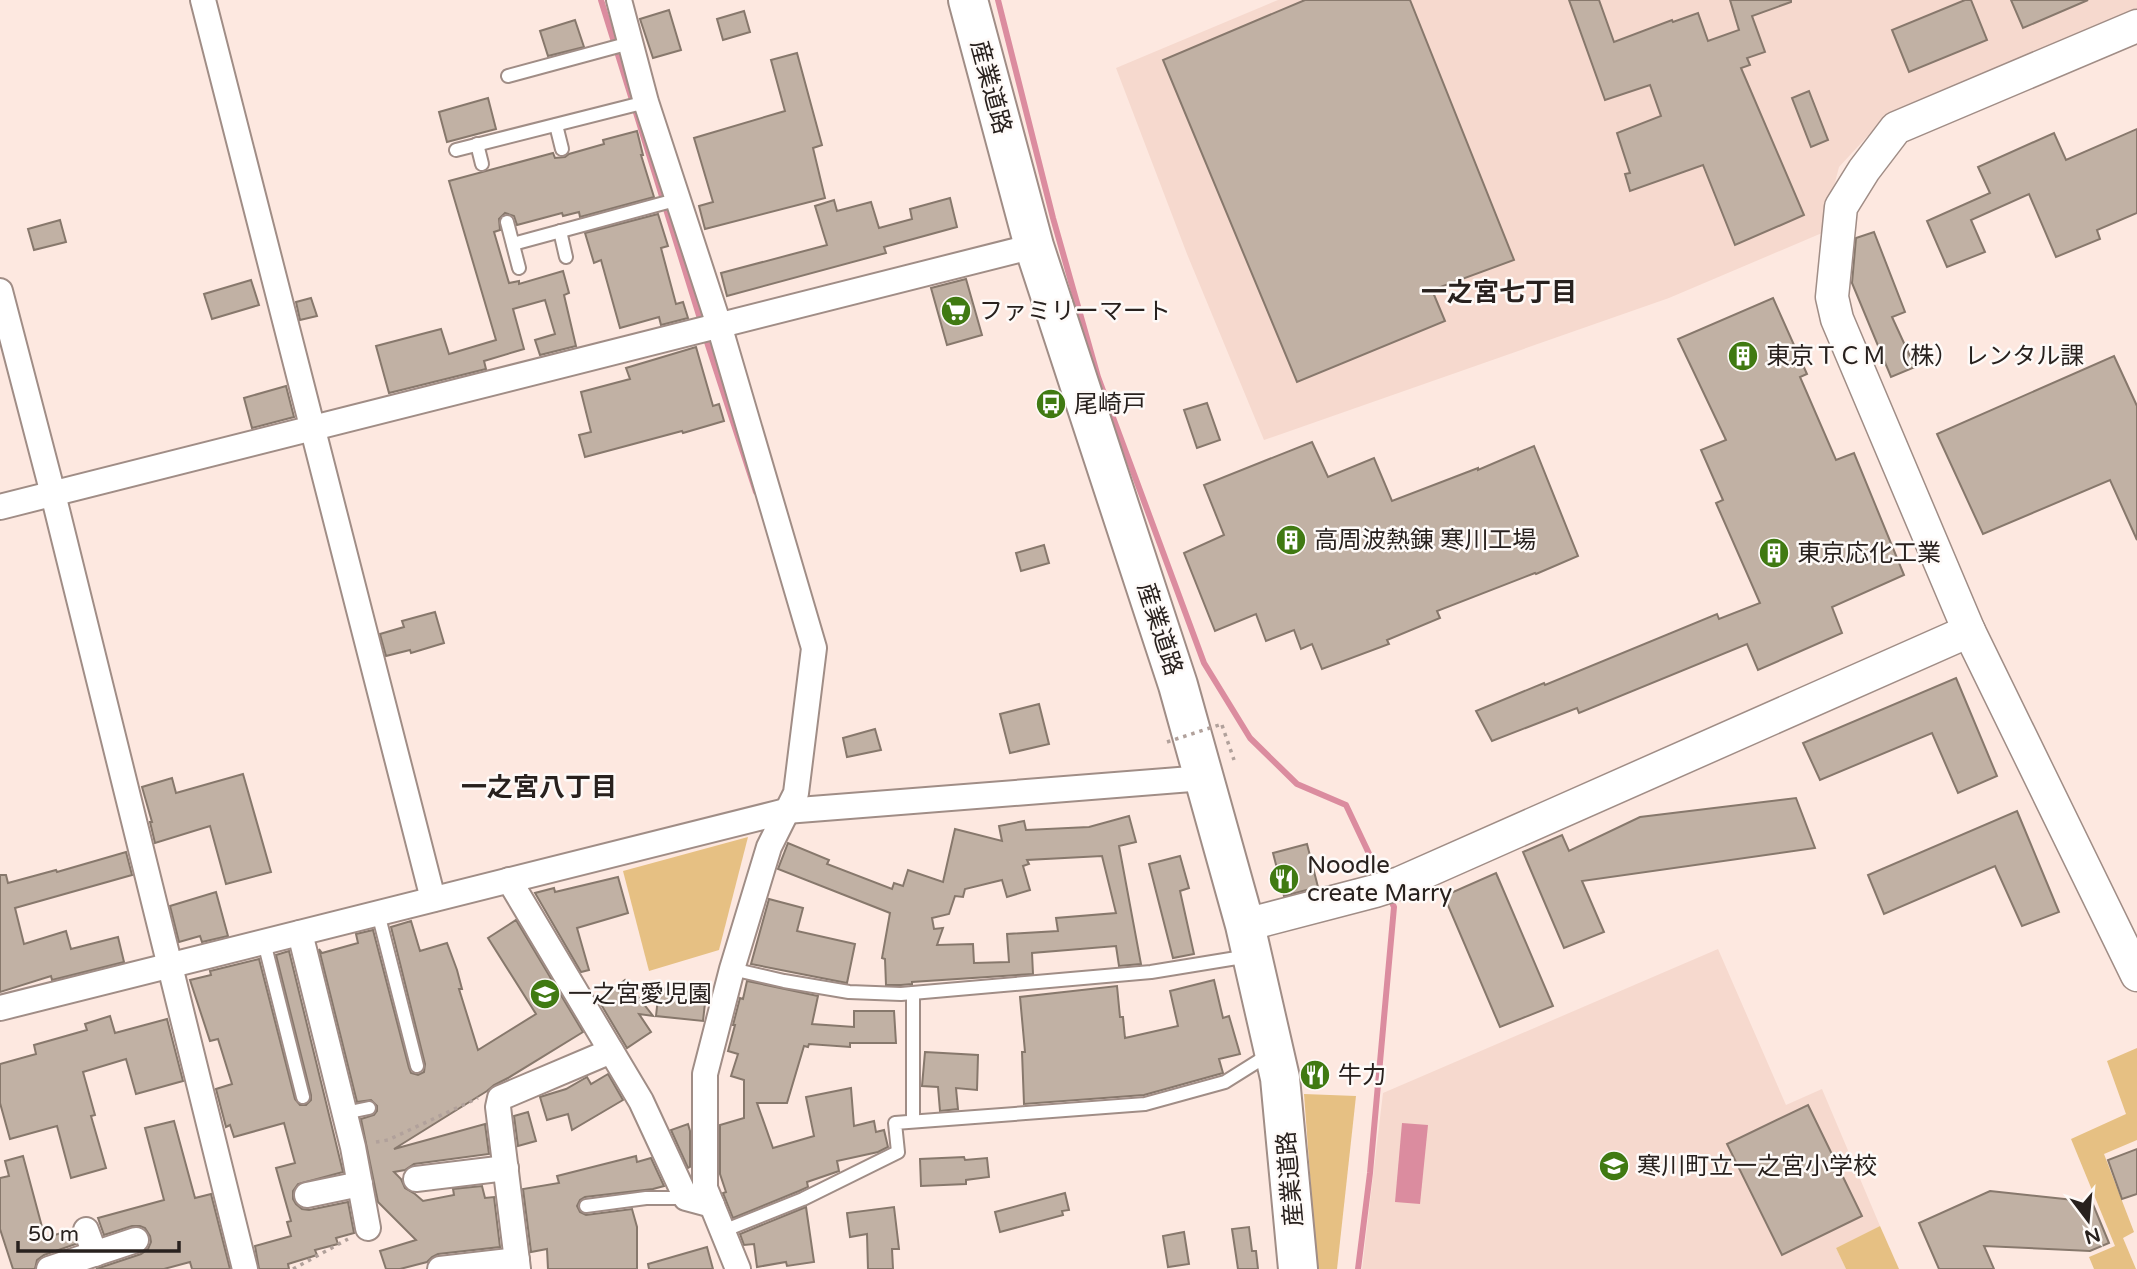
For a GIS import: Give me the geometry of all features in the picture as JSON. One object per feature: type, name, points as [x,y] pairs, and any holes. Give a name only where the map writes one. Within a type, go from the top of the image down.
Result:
[{"type":"main road","name":"産業道路","points":[[968,0],[1034,246],[1178,685],[1219,769],[1248,940],[1280,1078],[1298,1269]]},
{"type":"street","points":[[203,0],[433,899]]},
{"type":"street","points":[[618,0],[646,102],[679,199],[708,328],[814,648],[796,793],[769,847],[732,969],[705,1074],[705,1188],[697,1200]]},
{"type":"street","points":[[2137,26],[1896,128],[1864,170],[1841,207],[1832,298],[1837,319],[1969,631],[2137,975]]},
{"type":"street","points":[[0,507],[1034,246]]},
{"type":"street","points":[[0,291],[245,1269]]},
{"type":"street","points":[[1248,940],[1387,887],[1969,631]]},
{"type":"street","points":[[0,1008],[786,811],[1219,769]]},
{"type":"street","points":[[509,880],[697,1200],[723,1231],[738,1269]]},
{"type":"street","points":[[300,933],[353,1147],[368,1228]]},
{"type":"street","points":[[440,1269],[517,1265],[498,1107],[500,1098],[611,1051]]},
{"type":"street","points":[[416,1179],[506,1168]]},
{"type":"street","points":[[307,1195],[360,1184]]},
{"type":"street","points":[[86,1230],[95,1254]]},
{"type":"street","points":[[49,1269],[136,1240]]},
{"type":"lane","points":[[508,76],[630,43]]},
{"type":"lane","points":[[456,150],[646,102]]},
{"type":"lane","points":[[556,125],[562,149]]},
{"type":"lane","points":[[477,144],[482,164]]},
{"type":"lane","points":[[513,244],[679,199]]},
{"type":"lane","points":[[507,222],[519,268]]},
{"type":"lane","points":[[560,231],[566,257]]},
{"type":"lane","points":[[378,913],[417,1066]]},
{"type":"lane","points":[[732,969],[849,992],[913,993],[1151,972],[1248,940]]},
{"type":"lane","points":[[264,942],[303,1097]]},
{"type":"lane","points":[[913,993],[914,1121]]},
{"type":"lane","points":[[723,1231],[803,1199],[898,1152],[895,1123],[1145,1104],[1224,1082],[1275,1051]]},
{"type":"lane","points":[[345,1114],[369,1108]]},
{"type":"lane","points":[[586,1206],[646,1198],[697,1200]]},
{"type":"path","points":[[1167,742],[1222,724],[1219,769]]},
{"type":"path","points":[[353,1147],[388,1140],[484,1096],[500,1098]]},
{"type":"path","points":[[293,1269],[368,1228]]},
{"type":"shaded area","points":[[1278,0],[2137,0],[2137,10],[1888,114],[1839,167],[1822,233],[1669,298],[1264,440],[1187,254],[1116,68]]},
{"type":"shaded area","points":[[748,837],[719,950],[649,971],[623,871]]},
{"type":"shaded area","name":"寒川町立一之宮小学校","points":[[1718,949],[1786,1105],[1822,1089],[1880,1226],[1836,1248],[1846,1269],[1362,1269],[1383,1093]]},
{"type":"shaded area","points":[[2137,1048],[2137,1140],[2104,1154],[2134,1232],[2123,1238],[2136,1269],[2094,1269],[2089,1257],[2115,1246],[2071,1139],[2126,1114],[2107,1061]]},
{"type":"shaded area","points":[[1304,1094],[1356,1096],[1337,1269],[1317,1269]]},
{"type":"shaded area","points":[[1402,1123],[1428,1125],[1420,1204],[1395,1202]]},
{"type":"shaded area","points":[[1880,1226],[1899,1269],[1846,1269],[1836,1248]]},
{"type":"building","points":[[1305,0],[1410,0],[1514,260],[1432,290],[1445,321],[1297,382],[1163,60]]},
{"type":"building","points":[[1569,0],[1599,0],[1614,42],[1698,13],[1708,41],[1739,30],[1730,0],[1791,0],[1752,16],[1765,52],[1747,58],[1750,65],[1741,68],[1804,215],[1735,245],[1703,165],[1630,191],[1625,174],[1630,173],[1617,133],[1661,116],[1650,85],[1605,100]]},
{"type":"building","points":[[1965,0],[1971,0],[1987,40],[1909,72],[1892,30]]},
{"type":"building","points":[[2011,0],[2088,0],[2023,28]]},
{"type":"building","points":[[669,10],[681,50],[653,58],[640,19]]},
{"type":"building","points":[[744,11],[750,32],[723,40],[717,19]]},
{"type":"building","points":[[575,20],[584,47],[548,56],[540,31]]},
{"type":"building","points":[[797,53],[822,145],[813,148],[825,198],[705,229],[699,206],[713,202],[694,138],[785,111],[771,60]]},
{"type":"building","points":[[1809,91],[1828,140],[1811,147],[1792,98]]},
{"type":"building","points":[[488,98],[496,129],[447,142],[439,112]]},
{"type":"building","points":[[2137,129],[2137,213],[2097,230],[2100,239],[2056,257],[2029,194],[1971,220],[1985,252],[1947,267],[1927,221],[1990,193],[1978,167],[2054,133],[2066,160]]},
{"type":"building","points":[[637,131],[641,155],[654,197],[580,217],[579,212],[563,216],[562,213],[517,225],[514,216],[505,213],[499,219],[500,230],[494,232],[509,283],[519,281],[519,284],[563,271],[569,293],[564,295],[576,346],[540,355],[535,340],[555,334],[545,300],[513,309],[524,349],[484,361],[486,369],[389,393],[376,346],[441,329],[449,354],[496,340],[449,181],[553,153],[555,158],[565,157],[604,144],[603,140]]},
{"type":"building","points":[[950,198],[957,227],[884,247],[886,253],[727,296],[721,273],[827,245],[815,206],[834,200],[837,211],[871,202],[879,228],[912,219],[910,209]]},
{"type":"building","points":[[658,214],[668,246],[661,248],[676,304],[683,302],[688,318],[661,325],[659,317],[620,328],[601,260],[594,263],[585,233]]},
{"type":"building","points":[[60,220],[66,242],[34,250],[28,229]]},
{"type":"building","points":[[1874,232],[1905,312],[1892,317],[1915,367],[1891,377],[1852,283],[1856,238]]},
{"type":"building","name":"ファミリーマート","points":[[966,279],[982,335],[947,345],[931,288]]},
{"type":"building","points":[[251,280],[259,305],[212,319],[204,294]]},
{"type":"building","points":[[311,298],[317,316],[300,320],[296,302]]},
{"type":"building","points":[[1773,298],[1807,374],[1800,377],[1836,460],[1854,453],[1904,575],[1832,607],[1842,633],[1758,670],[1747,644],[1579,713],[1577,708],[1492,741],[1476,711],[1717,614],[1719,619],[1760,603],[1716,503],[1723,500],[1701,450],[1726,440],[1678,339]]},
{"type":"building","points":[[696,347],[713,406],[719,404],[724,421],[585,457],[579,435],[591,432],[581,392],[630,379],[626,368]]},
{"type":"building","points":[[2114,356],[2137,406],[2137,540],[2110,480],[1983,534],[1937,434]]},
{"type":"building","points":[[286,386],[294,417],[252,428],[244,398]]},
{"type":"building","points":[[1207,403],[1220,440],[1197,448],[1184,410]]},
{"type":"building","points":[[1312,442],[1328,477],[1374,458],[1392,501],[1478,470],[1534,446],[1578,556],[1437,611],[1440,618],[1387,640],[1389,644],[1322,669],[1312,644],[1301,649],[1294,630],[1266,641],[1256,614],[1215,631],[1184,553],[1224,535],[1204,485]]},
{"type":"building","points":[[1044,545],[1049,563],[1021,571],[1016,553]]},
{"type":"building","points":[[435,612],[444,643],[411,653],[410,650],[386,656],[380,634],[404,627],[402,621]]},
{"type":"building","points":[[1956,678],[1997,776],[1958,793],[1932,733],[1820,780],[1803,743]]},
{"type":"building","points":[[1039,704],[1049,744],[1010,753],[1000,714]]},
{"type":"building","points":[[875,729],[881,750],[847,757],[843,738]]},
{"type":"building","points":[[243,774],[271,872],[226,884],[210,826],[155,843],[142,787],[172,778],[176,793]]},
{"type":"building","points":[[1796,798],[1815,848],[1582,881],[1604,932],[1564,948],[1523,852],[1562,835],[1569,851],[1640,817]]},
{"type":"building","points":[[2017,811],[2059,912],[2022,926],[1995,866],[1884,914],[1868,875]]},
{"type":"building","points":[[1129,816],[1136,842],[1119,846],[1141,964],[1119,966],[1116,946],[1032,953],[1033,974],[886,985],[885,959],[882,958],[890,913],[778,869],[788,843],[829,860],[827,864],[892,889],[894,883],[903,886],[908,870],[943,882],[955,829],[1002,841],[999,826],[1024,821],[1026,830],[1089,827]],"holes":[[[1102,856],[1116,913],[1056,918],[1058,931],[1007,934],[1009,962],[974,963],[973,944],[937,945],[943,928],[934,929],[932,918],[949,914],[955,896],[963,897],[965,889],[1002,880],[1007,897],[1030,890],[1023,866],[1029,864],[1027,860]]]},
{"type":"building","points":[[1307,844],[1318,887],[1284,896],[1273,853]]},
{"type":"building","points":[[126,852],[132,875],[15,908],[24,944],[66,931],[71,949],[118,937],[124,962],[52,980],[51,976],[0,992],[0,875],[6,875],[8,883]]},
{"type":"building","points":[[1180,856],[1189,888],[1180,891],[1194,954],[1173,958],[1149,864]]},
{"type":"building","points":[[1496,873],[1553,1006],[1500,1027],[1444,896]]},
{"type":"building","points":[[618,877],[628,913],[577,928],[589,970],[581,972],[535,893],[554,888],[555,892]]},
{"type":"building","points":[[216,892],[228,936],[202,942],[200,936],[179,942],[170,906]]},
{"type":"building","points":[[769,899],[803,908],[797,931],[855,944],[847,983],[751,964]]},
{"type":"building","points":[[516,920],[583,1032],[394,1149],[485,1124],[489,1154],[414,1164],[405,1170],[394,1172],[405,1188],[423,1201],[454,1195],[453,1189],[482,1186],[485,1198],[494,1197],[500,1247],[438,1254],[427,1262],[400,1269],[386,1269],[380,1251],[416,1240],[378,1202],[361,1119],[374,1115],[377,1106],[371,1100],[357,1102],[319,949],[322,953],[358,943],[356,934],[373,930],[409,1068],[411,1073],[418,1075],[424,1072],[425,1064],[391,927],[411,921],[420,951],[447,943],[478,1050],[536,1014],[488,938]]},
{"type":"building","points":[[289,951],[343,1172],[298,1184],[293,1191],[293,1199],[302,1209],[309,1210],[348,1202],[354,1233],[336,1238],[338,1244],[315,1250],[317,1255],[288,1264],[289,1269],[259,1269],[255,1246],[291,1236],[287,1222],[291,1221],[276,1168],[295,1163],[284,1123],[234,1137],[230,1125],[226,1127],[216,1089],[232,1084],[218,1039],[210,1041],[190,980],[211,975],[210,971],[259,959],[295,1099],[300,1105],[306,1105],[311,1100],[311,1095],[276,955]]},
{"type":"building","points":[[625,980],[653,1016],[639,1014],[651,1032],[627,1048],[599,1001]]},
{"type":"building","points":[[1214,980],[1223,1018],[1229,1016],[1240,1054],[1219,1059],[1223,1073],[1144,1095],[1024,1104],[1022,1052],[1025,1052],[1020,997],[1117,986],[1125,1038],[1178,1026],[1170,991]]},
{"type":"building","points":[[747,981],[818,996],[812,1024],[854,1027],[854,1011],[894,1011],[896,1043],[850,1043],[850,1047],[809,1044],[808,1047],[804,1046],[787,1103],[757,1103],[773,1148],[814,1136],[806,1097],[851,1088],[854,1126],[874,1121],[876,1132],[884,1130],[888,1147],[878,1152],[837,1161],[839,1171],[807,1182],[808,1187],[733,1218],[723,1193],[726,1192],[720,1174],[720,1125],[744,1118],[744,1080],[731,1076],[738,1054],[728,1051],[740,998],[743,999]]},
{"type":"building","points":[[659,988],[706,994],[703,1021],[656,1016]]},
{"type":"building","points":[[110,1016],[115,1033],[167,1019],[183,1081],[136,1094],[126,1059],[83,1072],[95,1115],[91,1116],[106,1168],[71,1178],[57,1126],[10,1139],[0,1103],[0,1064],[36,1054],[34,1045],[87,1030],[85,1024]]},
{"type":"building","points":[[925,1052],[978,1055],[977,1090],[956,1088],[958,1109],[940,1111],[938,1087],[922,1086]]},
{"type":"building","points":[[608,1074],[623,1100],[572,1130],[568,1114],[547,1120],[540,1097],[566,1089],[587,1077],[591,1084]]},
{"type":"building","points":[[1808,1105],[1862,1216],[1782,1255],[1727,1144]]},
{"type":"building","points":[[528,1112],[536,1141],[518,1146],[514,1116]]},
{"type":"building","points":[[174,1121],[195,1198],[211,1194],[230,1269],[192,1269],[190,1262],[164,1269],[96,1269],[141,1254],[148,1249],[151,1242],[145,1228],[132,1226],[104,1235],[98,1218],[164,1200],[145,1128]]},
{"type":"building","points":[[688,1124],[690,1167],[688,1168],[671,1130]]},
{"type":"building","points":[[2137,1149],[2137,1194],[2122,1199],[2108,1160]]},
{"type":"building","points":[[23,1156],[45,1238],[71,1230],[76,1244],[44,1255],[37,1260],[35,1269],[13,1269],[0,1229],[0,1178],[9,1176],[5,1161]]},
{"type":"building","points":[[636,1156],[637,1162],[651,1158],[664,1186],[585,1197],[577,1206],[580,1212],[586,1215],[632,1209],[637,1227],[637,1269],[548,1269],[547,1249],[531,1252],[523,1189],[559,1183],[557,1176]]},
{"type":"building","points":[[964,1157],[965,1160],[987,1158],[989,1177],[966,1180],[966,1184],[921,1186],[920,1159]]},
{"type":"building","points":[[1990,1191],[2092,1202],[2109,1243],[2090,1251],[1984,1246],[1994,1269],[1939,1269],[1919,1223]]},
{"type":"building","points":[[1065,1193],[1069,1210],[1062,1211],[1063,1215],[1000,1232],[995,1212]]},
{"type":"building","points":[[806,1207],[814,1262],[787,1266],[786,1262],[757,1267],[754,1244],[744,1245],[740,1234]]},
{"type":"building","points":[[894,1207],[899,1249],[892,1249],[893,1269],[868,1269],[867,1234],[850,1237],[847,1213]]},
{"type":"building","points":[[1249,1227],[1258,1269],[1238,1269],[1232,1229]]},
{"type":"building","points":[[1184,1232],[1189,1264],[1168,1267],[1163,1236]]},
{"type":"building","points":[[707,1247],[713,1269],[649,1269],[648,1264]]},
{"type":"waterway","points":[[601,0],[702,325]]},
{"type":"waterway","points":[[998,0],[1053,218],[1098,377],[1204,663],[1250,738],[1297,784],[1346,805],[1381,879]]},
{"type":"waterway","points":[[705,336],[756,492]]},
{"type":"waterway","points":[[1358,1269],[1370,1173],[1394,907],[1389,896]]},
{"type":"place","name":"ファミリーマート","points":[[956,311]]},
{"type":"place","name":"東京ＴＣＭ（株） レンタル課","points":[[1743,356]]},
{"type":"place","name":"尾崎戸","points":[[1051,404]]},
{"type":"place","name":"高周波熱錬 寒川工場","points":[[1291,540]]},
{"type":"place","name":"東京応化工業","points":[[1774,553]]},
{"type":"place","name":"Noodle create Marry","points":[[1284,879]]},
{"type":"place","name":"一之宮愛児園","points":[[545,994]]},
{"type":"place","name":"牛力","points":[[1315,1075]]},
{"type":"place","name":"寒川町立一之宮小学校","points":[[1614,1166]]},
{"type":"district","name":"一之宮七丁目","points":[[1499,292]]},
{"type":"district","name":"一之宮八丁目","points":[[539,787]]}]
